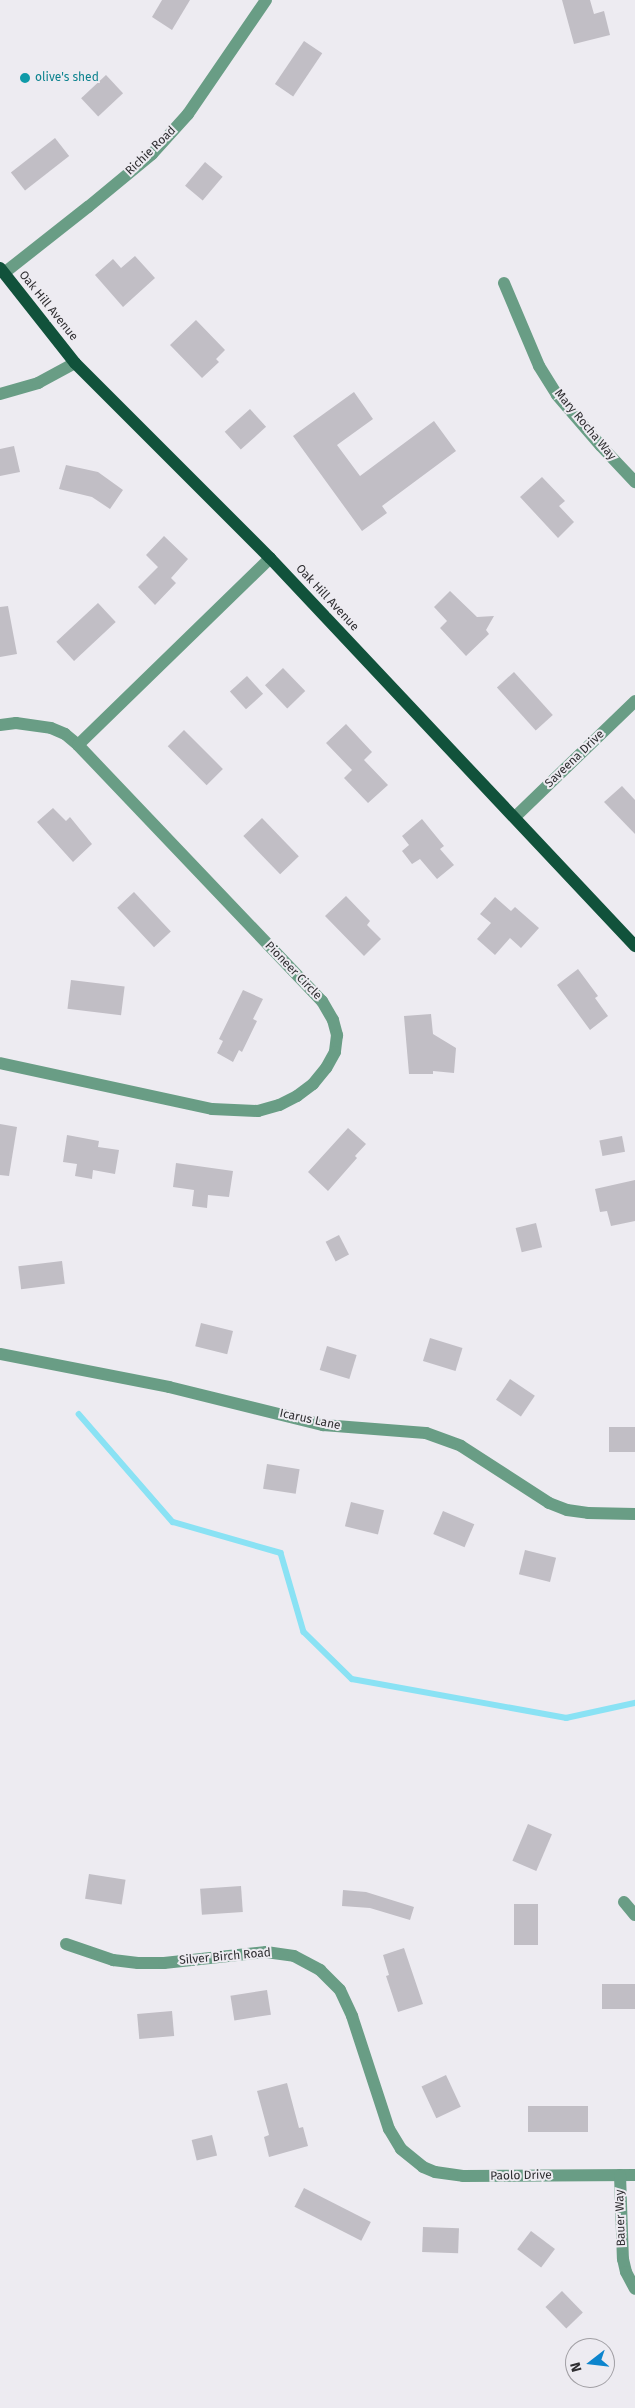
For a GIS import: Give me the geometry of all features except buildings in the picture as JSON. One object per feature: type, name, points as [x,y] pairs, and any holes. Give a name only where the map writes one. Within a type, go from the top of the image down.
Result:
[{"type":"main road","name":"Oak Hill Avenue","points":[[2,271],[76,363],[270,558],[635,946]]},
{"type":"street","name":"Richie Road","points":[[2,271],[88,207],[152,154],[188,114],[266,0]]},
{"type":"street","name":"Mary Rocha Way","points":[[504,282],[539,366],[557,395],[635,482]]},
{"type":"street","points":[[0,394],[38,383],[76,363]]},
{"type":"street","points":[[78,745],[270,558]]},
{"type":"street","name":"Saveena Drive","points":[[515,817],[635,701]]},
{"type":"street","name":"Pioneer Circle","points":[[0,725],[16,723],[51,728],[65,734],[78,745],[322,1001],[333,1020],[337,1035],[335,1052],[326,1068],[313,1084],[297,1096],[265,1109],[237,1111],[212,1109],[0,1063]]},
{"type":"street","name":"Icarus Lane","points":[[0,1354],[169,1387],[323,1425],[426,1433],[460,1446],[548,1503],[566,1510],[588,1513],[635,1514]]},
{"type":"street","points":[[624,1902],[635,1915]]},
{"type":"street","name":"Silver Birch Road","points":[[66,1944],[113,1960],[138,1963],[164,1963],[266,1952],[294,1956],[309,1963],[332,1980],[346,2002],[384,2119],[394,2139],[412,2159]]},
{"type":"street","name":"Paolo Drive","points":[[412,2159],[435,2172],[463,2176],[635,2175]]},
{"type":"street","name":"Bauer Way","points":[[620,2175],[623,2259],[626,2272],[635,2289]]},
{"type":"waterway","points":[[79,1414],[173,1522],[281,1553],[304,1632],[352,1679],[566,1718],[635,1703]]},
{"type":"place","name":"olive's shed","points":[[25,78]]}]
